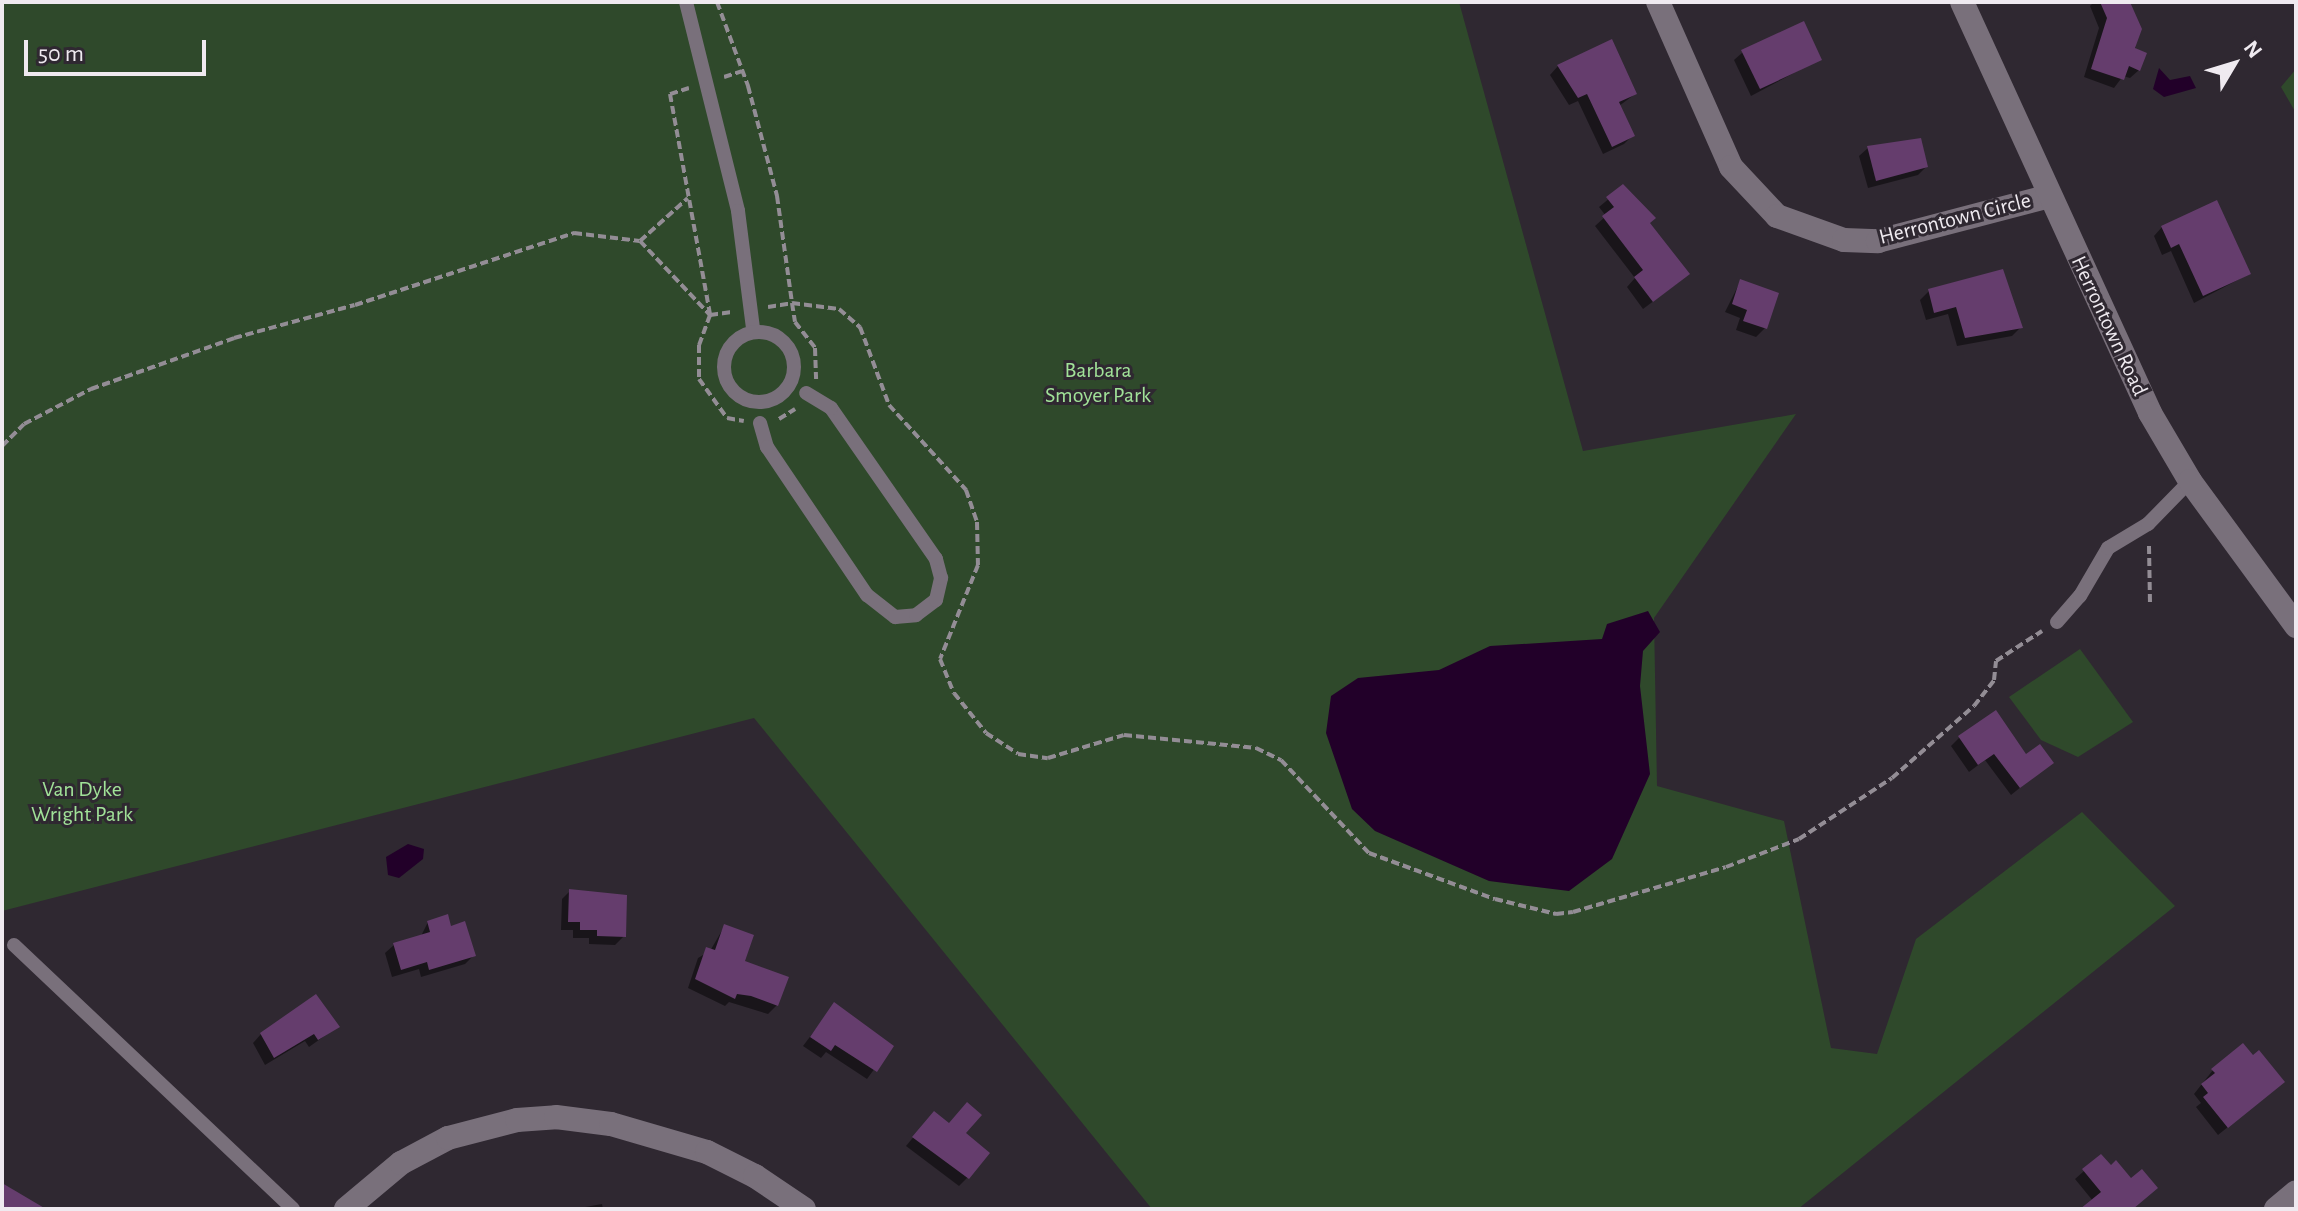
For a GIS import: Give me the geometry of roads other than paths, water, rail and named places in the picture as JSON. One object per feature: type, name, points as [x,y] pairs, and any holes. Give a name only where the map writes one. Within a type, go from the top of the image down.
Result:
[{"type":"street","name":"Herrontown Circle","points":[[1658,2],[1731,167],[1777,216],[1844,240],[1878,241],[2049,196]]},
{"type":"street","name":"Herrontown Road","points":[[1962,2],[2124,363],[2190,481],[2296,626]]},
{"type":"street","points":[[346,1209],[401,1163],[448,1138],[517,1120],[556,1117],[611,1124],[692,1146],[755,1176],[804,1209]]},
{"type":"street","points":[[2276,1209],[2296,1192]]},
{"type":"lane","points":[[686,2],[738,211],[748,310],[753,328]]},
{"type":"lane","points":[[753,328],[786,343],[795,379],[775,397],[755,404],[735,395],[722,369],[730,344],[753,328]]},
{"type":"lane","points":[[760,423],[767,447],[867,595],[895,617],[916,615],[936,600],[941,578],[936,559],[831,408],[806,393]]},
{"type":"lane","points":[[2057,622],[2080,596],[2108,548],[2148,524],[2190,481]]},
{"type":"lane","points":[[14,945],[293,1209]]},
{"type":"park label","name":"Barbara Smoyer Park","points":[[1098,382]]},
{"type":"park label","name":"Van Dyke Wright Park","points":[[82,802]]}]
